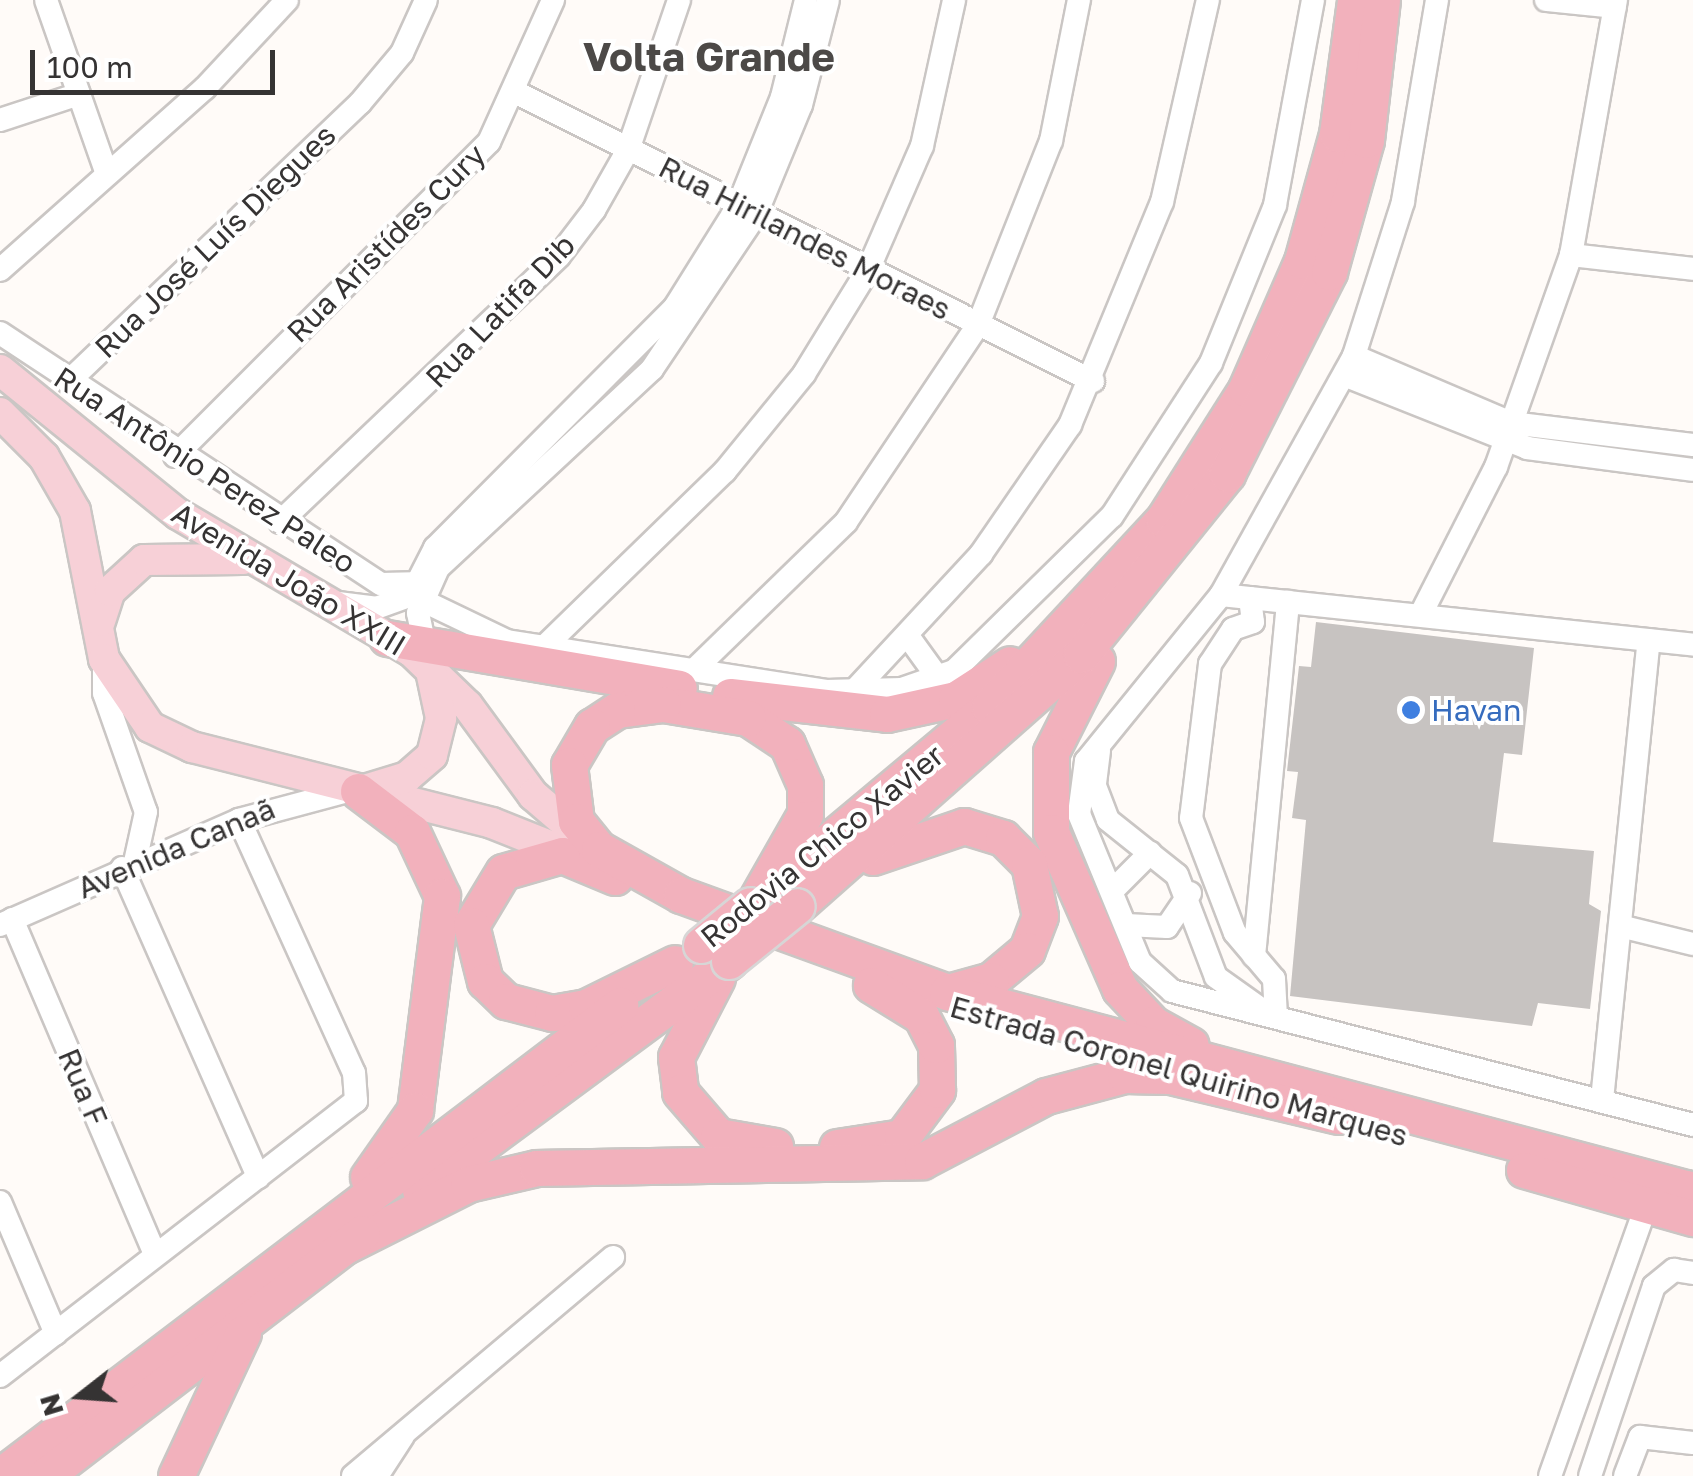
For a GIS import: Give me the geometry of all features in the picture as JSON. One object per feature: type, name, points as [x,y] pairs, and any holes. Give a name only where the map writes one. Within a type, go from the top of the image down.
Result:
[{"type":"highway","name":"Rodovia Chico Xavier","points":[[45,1476],[707,959],[753,902],[989,708],[1163,520],[1246,388],[1302,261],[1337,134],[1354,0]]},
{"type":"highway","name":"Rodovia Chico Xavier","points":[[0,1474],[306,1242],[707,959],[797,906],[1015,720],[1167,557],[1268,405],[1329,272],[1366,140],[1382,0]]},
{"type":"highway","points":[[387,638],[428,658],[840,714],[916,710],[992,678],[1163,520]]},
{"type":"highway","points":[[1167,557],[1058,726],[1048,776],[1052,832],[1106,967],[1135,1008],[1265,1079]]},
{"type":"highway","points":[[589,854],[576,821],[568,782],[592,726],[648,704],[748,718],[786,744],[806,785],[800,828],[753,902]]},
{"type":"highway","points":[[306,1242],[408,1128],[442,913],[424,848],[358,792]]},
{"type":"highway","points":[[840,871],[964,826],[1018,849],[1040,899],[1027,950],[991,980],[947,992]]},
{"type":"highway","points":[[676,901],[589,854],[514,865],[480,900],[472,952],[494,992],[535,1012],[568,1012],[707,959]]},
{"type":"highway","name":"Estrada Coronel Quirino Marques","points":[[676,901],[947,992],[1693,1190]]},
{"type":"highway","name":"Estrada Coronel Quirino Marques","points":[[676,901],[870,985],[1344,1116],[1693,1218]]},
{"type":"highway","points":[[707,959],[676,1075],[695,1118],[747,1145],[873,1147],[924,1116],[937,1090],[936,1045],[912,1007],[870,985]]},
{"type":"highway","points":[[343,1247],[468,1184],[537,1168],[922,1161],[1046,1096],[1125,1075],[1170,1076],[1308,1115],[1344,1116]]},
{"type":"highway","points":[[176,1476],[230,1350],[261,1309]]},
{"type":"main road","name":"Avenida João XXIII","points":[[0,370],[246,559],[387,638]]},
{"type":"main road","points":[[0,413],[44,456],[76,512],[101,646],[132,712],[171,740],[358,792],[492,823],[589,854]]},
{"type":"main road","points":[[101,646],[110,591],[144,560],[246,559]]},
{"type":"main road","name":"Avenida João XXIII","points":[[428,658],[548,810],[589,854]]},
{"type":"main road","points":[[358,792],[407,777],[432,755],[441,718],[428,658]]},
{"type":"street","points":[[46,0],[107,174]]},
{"type":"street","points":[[0,270],[107,174],[287,0]]},
{"type":"street","name":"Rua José Luís Diegues","points":[[68,382],[360,103],[402,53],[426,0]]},
{"type":"street","name":"Rua Aristídes Cury","points":[[174,456],[452,186],[518,93],[552,0]]},
{"type":"street","name":"Rua Latifa Dib","points":[[280,522],[559,256],[628,150],[679,0]]},
{"type":"street","points":[[747,210],[782,97],[806,0]]},
{"type":"street","points":[[428,658],[419,590],[435,548],[645,344],[747,210],[801,105],[828,0]]},
{"type":"street","points":[[542,648],[768,423],[868,270],[922,146],[954,0]]},
{"type":"street","points":[[696,668],[846,522],[978,325],[1051,141],[1079,0]]},
{"type":"street","points":[[852,693],[910,639],[1013,514],[1092,381],[1162,202],[1208,0]]},
{"type":"street","points":[[910,639],[938,679],[978,653],[1112,516],[1211,364],[1276,204],[1313,0]]},
{"type":"street","points":[[1437,0],[1403,202],[1349,365],[1222,595],[1106,733],[1080,774],[1076,800],[1146,972],[1164,987],[1693,1125]]},
{"type":"street","points":[[1421,614],[1508,432],[1571,255],[1616,4],[1546,0]]},
{"type":"street","name":"Rua Hirilandes Moraes","points":[[518,93],[1092,381]]},
{"type":"street","points":[[0,120],[79,94]]},
{"type":"street","points":[[1571,255],[1693,269]]},
{"type":"street","name":"Rua Antônio Perez Paleo","points":[[0,333],[174,456],[280,522],[382,584],[419,590],[482,633],[542,648],[852,693],[938,679]]},
{"type":"street","points":[[1349,365],[1508,432],[1693,470]]},
{"type":"street","points":[[1508,432],[1693,445]]},
{"type":"street","points":[[323,600],[376,608],[419,590]]},
{"type":"street","points":[[1222,595],[1693,644]]},
{"type":"street","points":[[1250,598],[1252,622],[1233,628],[1210,664],[1191,818],[1235,933],[1274,979],[1272,1015]]},
{"type":"street","points":[[1254,956],[1288,602]]},
{"type":"street","points":[[1602,1100],[1624,927],[1649,640]]},
{"type":"street","points":[[101,646],[104,694],[146,812],[128,865],[258,1177]]},
{"type":"street","points":[[1106,733],[1097,798],[1117,830],[1150,853],[1190,893],[1216,977],[1272,1015]]},
{"type":"street","name":"Avenida Canaã","points":[[6,922],[128,865],[240,820],[308,796],[358,792]]},
{"type":"street","points":[[0,1376],[346,1114],[358,1092],[240,820]]},
{"type":"street","points":[[1112,892],[1150,853]]},
{"type":"street","points":[[1126,925],[1167,927],[1190,893]]},
{"type":"street","name":"Rua F","points":[[6,922],[155,1255]]},
{"type":"street","points":[[1624,927],[1693,944]]},
{"type":"street","points":[[0,1202],[56,1334]]},
{"type":"street","points":[[1550,1476],[1646,1206]]},
{"type":"street","points":[[354,1476],[409,1424],[613,1257]]},
{"type":"street","points":[[1590,1476],[1654,1286],[1674,1270],[1691,1272]]},
{"type":"street","points":[[378,1476],[409,1424]]},
{"type":"street","points":[[1625,1476],[1635,1444],[1655,1433],[1693,1443]]},
{"type":"building","points":[[1316,622],[1534,648],[1522,755],[1504,753],[1493,842],[1594,851],[1589,904],[1601,911],[1590,1009],[1538,1003],[1532,1026],[1290,996],[1306,820],[1292,818],[1298,772],[1287,771],[1299,666],[1311,667]]},
{"type":"place","name":"Havan","points":[[1411,710]]},
{"type":"district","name":"Volta Grande","points":[[709,56]]}]
